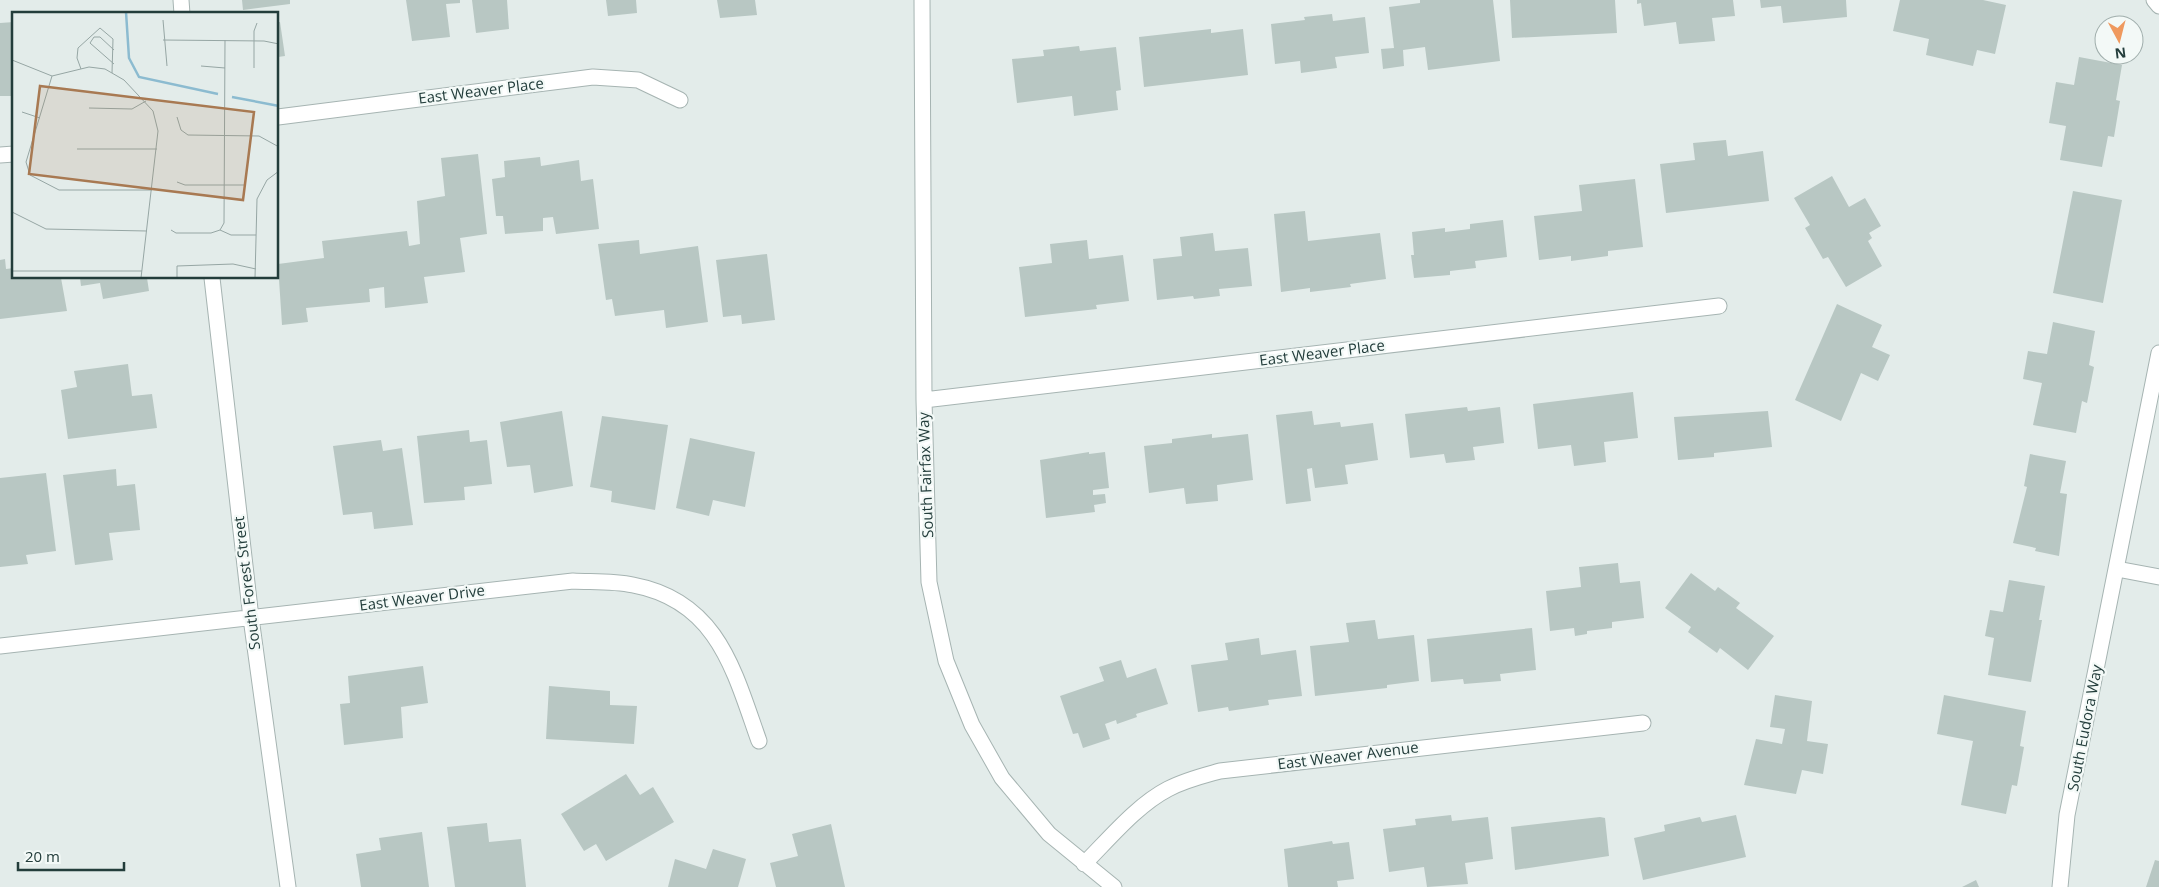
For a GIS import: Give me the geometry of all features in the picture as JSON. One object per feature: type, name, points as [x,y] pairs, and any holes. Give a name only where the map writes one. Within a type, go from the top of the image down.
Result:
[{"type":"street","name":"South Fairfax Way","points":[[922,0],[924,400],[929,582],[946,661],[972,725],[1002,778],[1049,834],[1114,887]]},
{"type":"street","points":[[2154,0],[2159,6]]},
{"type":"street","name":"East Weaver Place","points":[[279,117],[594,77],[638,80],[680,100]]},
{"type":"street","name":"South Forest Street","points":[[212,279],[251,618],[288,887]]},
{"type":"street","name":"East Weaver Place","points":[[924,400],[1719,306]]},
{"type":"street","name":"South Eudora Way","points":[[2060,887],[2067,815],[2159,353]]},
{"type":"street","points":[[2116,569],[2159,577]]},
{"type":"street","name":"East Weaver Drive","points":[[0,646],[573,581],[633,585],[665,594],[686,607],[704,622],[722,646],[732,666],[759,741]]},
{"type":"street","name":"East Weaver Avenue","points":[[1084,864],[1128,820],[1166,790],[1189,780],[1220,771],[1643,724]]},
{"type":"building","points":[[242,0],[290,0],[290,4],[243,10]]},
{"type":"building","points":[[406,0],[460,0],[460,3],[446,4],[450,37],[412,41]]},
{"type":"building","points":[[472,0],[507,0],[509,29],[476,33]]},
{"type":"building","points":[[606,0],[636,0],[637,13],[608,16]]},
{"type":"building","points":[[717,0],[755,0],[757,15],[720,18]]},
{"type":"building","points":[[1420,0],[1493,0],[1500,61],[1428,70],[1425,47],[1403,50],[1404,66],[1383,69],[1381,49],[1394,48],[1389,7],[1420,3]]},
{"type":"building","points":[[1510,0],[1615,0],[1617,33],[1512,38]]},
{"type":"building","points":[[1637,0],[1733,0],[1735,16],[1712,18],[1715,41],[1679,44],[1676,22],[1644,26],[1641,3],[1637,4]]},
{"type":"building","points":[[1760,0],[1846,0],[1847,17],[1783,23],[1781,6],[1761,8]]},
{"type":"building","points":[[1900,0],[1983,0],[2006,5],[1995,54],[1977,50],[1973,66],[1926,55],[1929,39],[1893,31]]},
{"type":"building","points":[[1332,14],[1333,21],[1365,17],[1369,53],[1335,57],[1337,68],[1301,73],[1300,61],[1275,64],[1271,24],[1305,20],[1304,17]]},
{"type":"building","points":[[12,22],[12,96],[0,96],[0,23]]},
{"type":"building","points":[[279,22],[280,22],[285,56],[279,57]]},
{"type":"building","points":[[1211,29],[1211,33],[1243,29],[1248,75],[1144,87],[1139,37]]},
{"type":"building","points":[[1079,46],[1080,51],[1116,47],[1121,90],[1116,91],[1118,110],[1074,116],[1072,96],[1017,103],[1012,59],[1044,56],[1043,50]]},
{"type":"building","points":[[2079,57],[2094,60],[2094,65],[2122,65],[2116,100],[2120,101],[2114,137],[2108,136],[2102,167],[2060,160],[2066,126],[2049,123],[2056,82],[2074,85]]},
{"type":"building","points":[[1726,140],[1728,156],[1763,151],[1769,201],[1666,213],[1660,164],[1695,160],[1693,143]]},
{"type":"building","points":[[478,154],[487,234],[460,238],[465,272],[424,277],[428,303],[385,308],[384,287],[369,289],[370,302],[306,308],[308,322],[282,325],[279,264],[324,258],[322,241],[407,231],[409,246],[420,244],[417,201],[445,196],[441,158]]},
{"type":"building","points":[[540,157],[541,166],[579,160],[581,181],[593,179],[599,229],[556,234],[553,217],[543,218],[543,231],[505,234],[503,216],[496,216],[492,179],[505,177],[504,161]]},
{"type":"building","points":[[1832,176],[1849,207],[1865,198],[1881,226],[1869,233],[1872,238],[1868,241],[1882,266],[1846,287],[1828,257],[1823,259],[1805,228],[1810,225],[1794,198]]},
{"type":"building","points":[[1635,179],[1643,247],[1608,251],[1608,256],[1571,261],[1571,256],[1539,260],[1534,216],[1582,211],[1579,185]]},
{"type":"building","points":[[2073,191],[2122,200],[2103,303],[2053,293]]},
{"type":"building","points":[[1305,211],[1308,241],[1380,233],[1386,279],[1350,284],[1351,287],[1310,292],[1310,288],[1281,292],[1274,214]]},
{"type":"building","points":[[1503,220],[1507,257],[1475,261],[1476,268],[1450,271],[1450,275],[1414,278],[1411,255],[1414,255],[1412,232],[1445,228],[1445,232],[1470,229],[1470,224]]},
{"type":"building","points":[[1213,233],[1215,251],[1248,248],[1252,286],[1219,289],[1220,296],[1194,299],[1193,296],[1157,300],[1153,259],[1182,256],[1180,237]]},
{"type":"building","points":[[639,240],[640,254],[698,246],[708,322],[666,328],[664,310],[615,316],[612,299],[606,300],[598,244]]},
{"type":"building","points":[[1087,240],[1089,259],[1123,255],[1129,301],[1096,305],[1097,309],[1025,317],[1019,267],[1052,263],[1050,244]]},
{"type":"building","points":[[767,254],[775,320],[742,324],[741,315],[723,317],[716,260]]},
{"type":"building","points":[[5,259],[6,269],[12,268],[12,279],[61,279],[67,311],[0,319],[0,260]]},
{"type":"building","points":[[80,279],[147,279],[149,291],[103,299],[100,283],[81,286]]},
{"type":"building","points":[[1837,304],[1882,325],[1872,347],[1890,355],[1878,381],[1861,373],[1841,421],[1795,400]]},
{"type":"building","points":[[2053,322],[2095,331],[2089,365],[2094,367],[2087,403],[2082,401],[2076,433],[2033,425],[2042,383],[2023,379],[2028,351],[2047,354]]},
{"type":"building","points":[[128,364],[132,396],[152,394],[157,428],[68,439],[61,390],[77,387],[74,371]]},
{"type":"building","points":[[1633,392],[1638,438],[1604,442],[1606,462],[1574,466],[1571,445],[1538,449],[1533,404]]},
{"type":"building","points":[[1467,407],[1468,411],[1500,407],[1504,443],[1473,447],[1475,460],[1446,463],[1444,454],[1410,458],[1405,414]]},
{"type":"building","points":[[562,411],[573,486],[534,493],[530,465],[507,467],[500,422]]},
{"type":"building","points":[[1312,411],[1314,425],[1340,422],[1341,427],[1373,423],[1378,460],[1345,465],[1348,484],[1315,488],[1312,468],[1307,469],[1311,501],[1286,504],[1276,415]]},
{"type":"building","points":[[1768,411],[1772,447],[1714,453],[1714,457],[1678,460],[1674,417]]},
{"type":"building","points":[[602,416],[668,425],[655,510],[611,502],[612,491],[590,487]]},
{"type":"building","points":[[469,430],[470,442],[487,440],[492,484],[464,487],[465,500],[424,503],[417,436]]},
{"type":"building","points":[[1212,434],[1212,438],[1248,434],[1253,480],[1217,485],[1218,501],[1186,504],[1184,488],[1149,493],[1144,446],[1172,443],[1172,439]]},
{"type":"building","points":[[690,438],[755,452],[745,507],[713,500],[709,516],[676,508]]},
{"type":"building","points":[[381,440],[383,451],[402,448],[413,525],[374,529],[372,512],[343,515],[333,446]]},
{"type":"building","points":[[1089,452],[1089,454],[1105,452],[1109,488],[1093,490],[1093,495],[1105,494],[1106,503],[1094,505],[1095,512],[1046,518],[1040,460]]},
{"type":"building","points":[[2030,454],[2066,461],[2060,493],[2067,494],[2059,556],[2035,551],[2036,548],[2013,543],[2027,487],[2024,486]]},
{"type":"building","points":[[116,469],[117,486],[135,484],[140,530],[109,533],[113,560],[75,565],[63,475]]},
{"type":"building","points":[[46,473],[56,551],[26,555],[28,564],[0,567],[0,478]]},
{"type":"building","points":[[1618,563],[1620,583],[1640,581],[1644,618],[1612,622],[1612,628],[1587,631],[1587,634],[1575,636],[1574,628],[1550,631],[1546,591],[1581,587],[1579,567]]},
{"type":"building","points":[[1691,573],[1715,591],[1718,587],[1740,603],[1736,608],[1774,636],[1748,670],[1720,648],[1717,653],[1688,632],[1691,627],[1665,608]]},
{"type":"building","points":[[2009,580],[2045,586],[2039,620],[2042,620],[2031,682],[1988,675],[1994,638],[1985,636],[1990,610],[2003,612]]},
{"type":"building","points":[[1375,620],[1378,639],[1414,635],[1419,681],[1387,685],[1387,688],[1315,696],[1310,646],[1349,642],[1346,623]]},
{"type":"building","points":[[1532,628],[1536,670],[1500,674],[1501,681],[1464,684],[1463,679],[1431,682],[1427,639]]},
{"type":"building","points":[[1259,638],[1261,655],[1296,650],[1302,696],[1268,700],[1269,705],[1229,711],[1228,707],[1198,712],[1191,665],[1228,660],[1225,643]]},
{"type":"building","points":[[1121,660],[1127,678],[1156,668],[1168,704],[1136,714],[1137,717],[1117,724],[1116,720],[1105,724],[1110,739],[1083,748],[1078,733],[1073,734],[1060,696],[1104,681],[1099,667]]},
{"type":"building","points":[[423,666],[428,703],[401,707],[403,738],[344,745],[340,704],[350,703],[348,676]]},
{"type":"building","points":[[549,686],[610,691],[610,705],[637,706],[634,744],[546,739]]},
{"type":"building","points":[[1775,695],[1812,701],[1807,741],[1828,744],[1823,774],[1802,770],[1796,794],[1744,785],[1756,739],[1782,744],[1785,729],[1770,727]]},
{"type":"building","points":[[1944,695],[2026,711],[2020,746],[2024,747],[2017,786],[2012,785],[2006,814],[1961,805],[1973,741],[1937,734]]},
{"type":"building","points":[[626,774],[640,795],[653,787],[674,822],[606,861],[596,844],[584,851],[561,814]]},
{"type":"building","points":[[1451,815],[1452,821],[1488,817],[1493,859],[1465,863],[1468,884],[1427,887],[1424,867],[1389,872],[1383,829],[1416,825],[1415,819]]},
{"type":"building","points":[[1736,815],[1746,857],[1643,880],[1634,838],[1665,831],[1664,825],[1700,817],[1702,822]]},
{"type":"building","points":[[1605,818],[1609,856],[1515,870],[1511,827]]},
{"type":"building","points":[[487,823],[489,842],[521,839],[526,887],[455,887],[447,827]]},
{"type":"building","points":[[831,824],[845,887],[776,887],[770,863],[798,856],[792,834]]},
{"type":"building","points":[[422,832],[429,887],[361,887],[356,854],[381,850],[379,838]]},
{"type":"building","points":[[1332,841],[1333,844],[1349,842],[1354,879],[1337,881],[1338,887],[1288,887],[1284,849]]},
{"type":"building","points":[[713,849],[746,859],[738,887],[668,887],[675,859],[706,869]]},
{"type":"building","points":[[2155,860],[2159,861],[2159,887],[2146,887]]},
{"type":"building","points":[[1976,880],[1979,887],[1962,887]]}]
